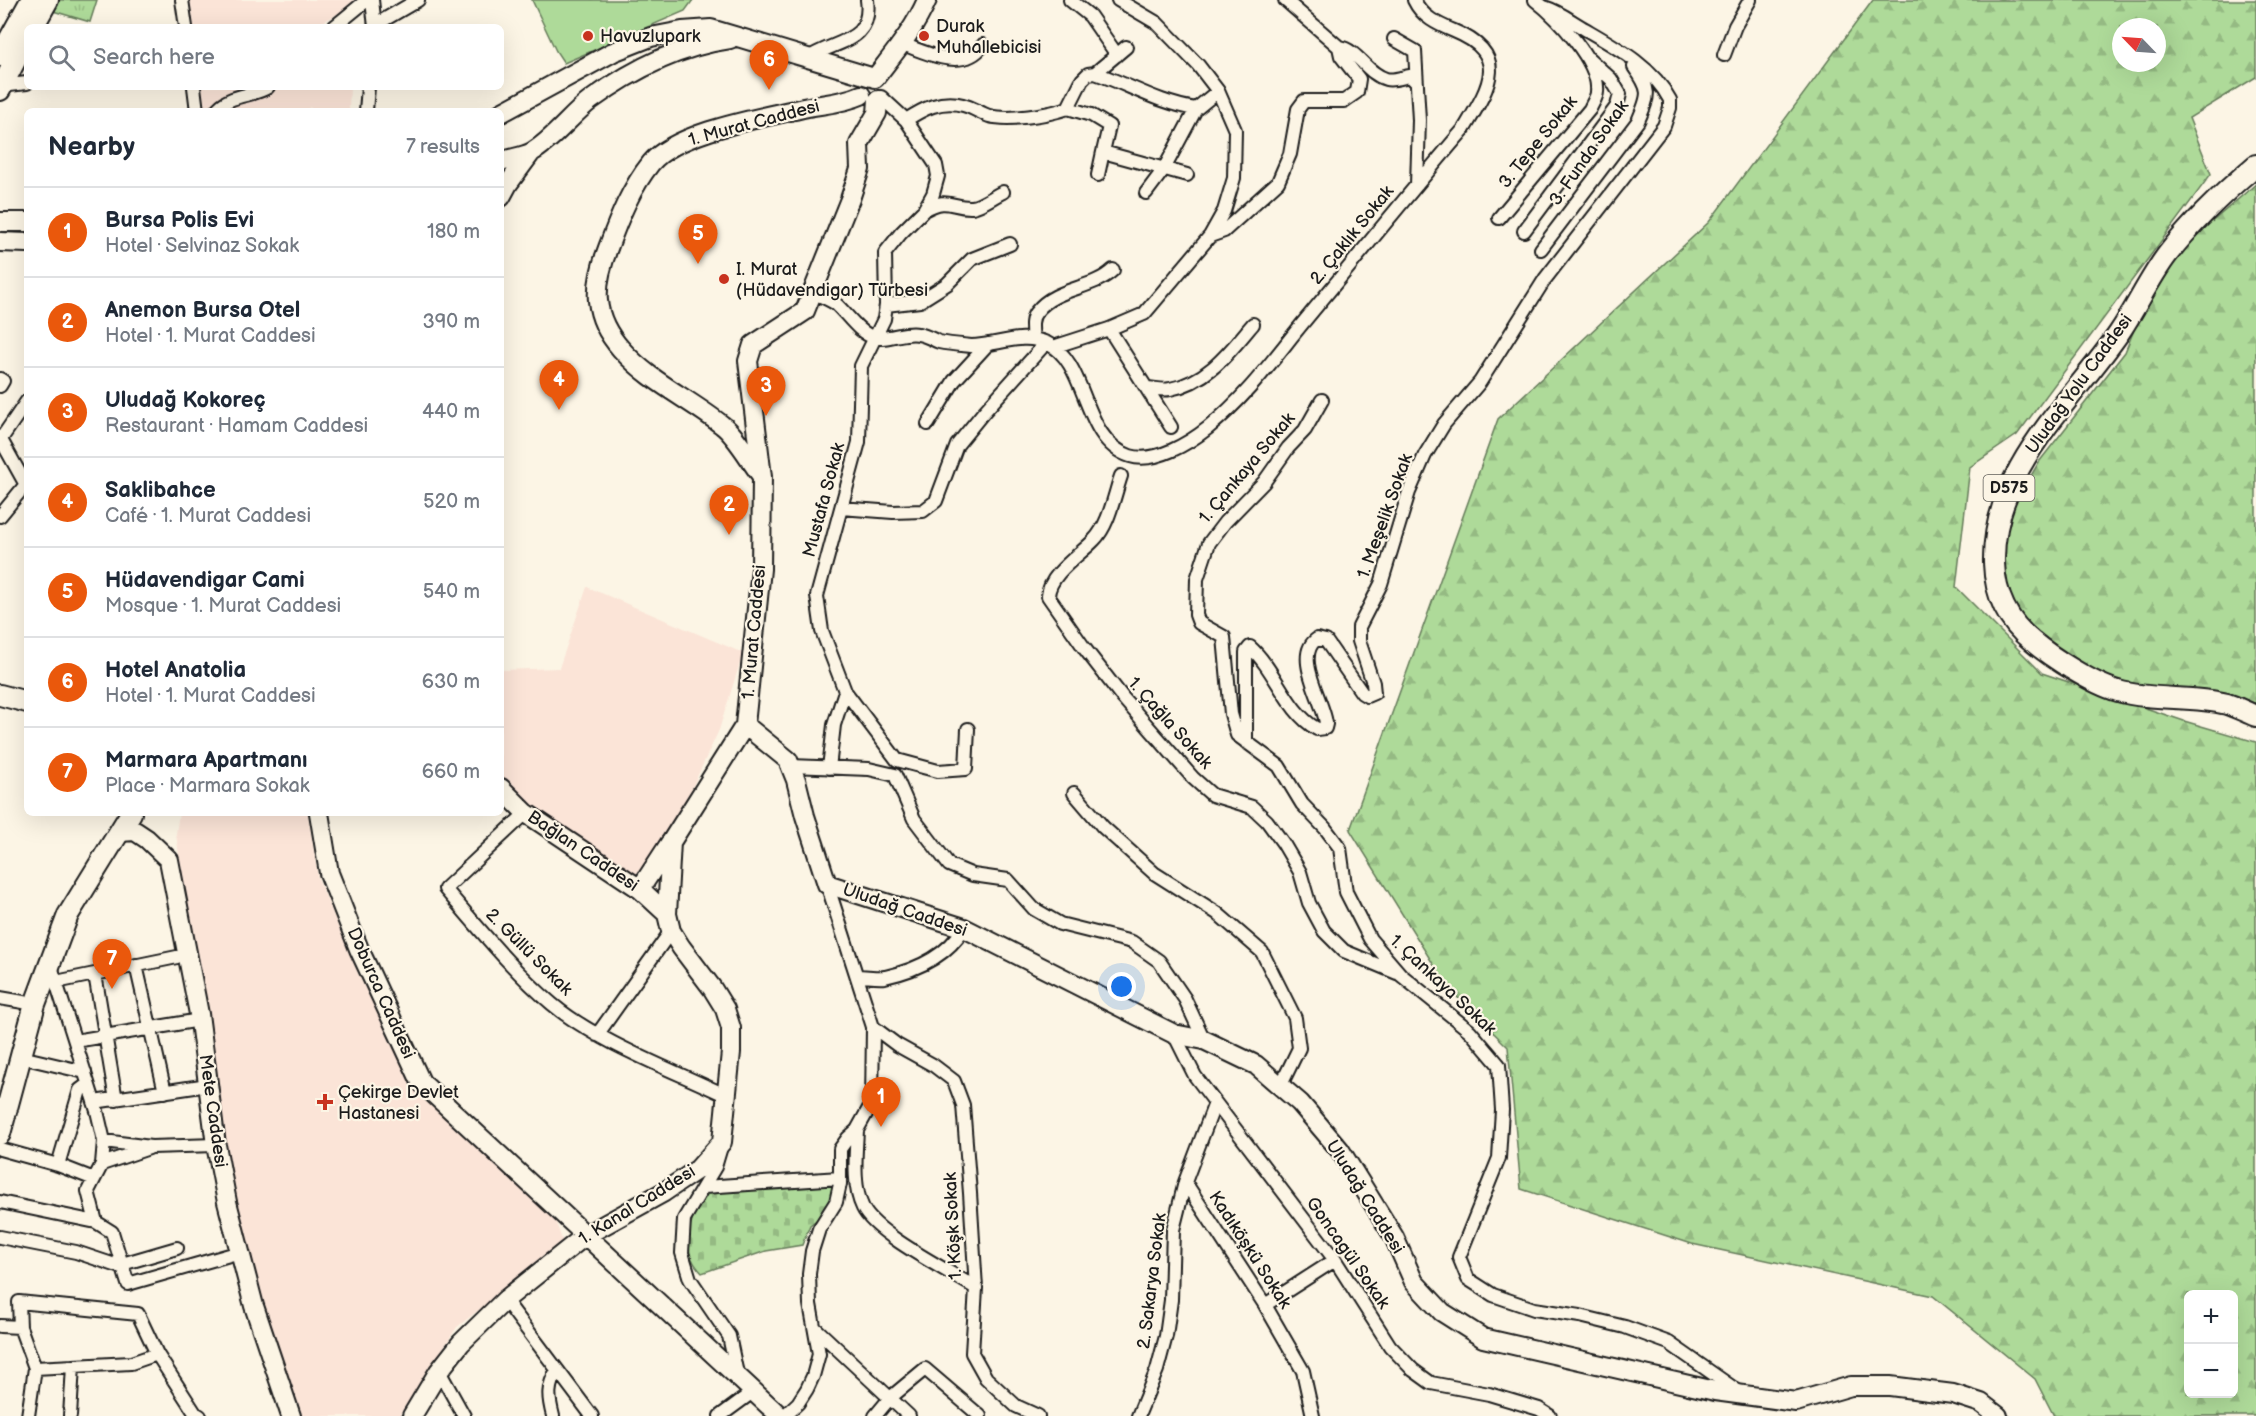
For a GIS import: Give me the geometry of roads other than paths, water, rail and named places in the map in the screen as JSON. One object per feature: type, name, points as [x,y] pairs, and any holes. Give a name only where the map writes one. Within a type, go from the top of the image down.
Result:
[{"type":"main road","points":[[0,56],[31,0]]},
{"type":"main road","points":[[35,24],[48,0]]},
{"type":"main road","points":[[762,477],[748,361],[753,345],[805,311],[860,169],[859,144],[876,113],[873,89],[918,20],[927,0]]},
{"type":"main road","points":[[504,112],[613,52],[651,37],[682,31],[711,29],[807,59],[873,89]]},
{"type":"main road","points":[[504,193],[531,153],[591,100],[675,52],[705,42],[740,37]]},
{"type":"main road","points":[[0,88],[24,44]]},
{"type":"main road","name":"1. Murat Caddesi","points":[[745,725],[761,569],[762,477],[724,426],[655,381],[621,349],[601,321],[597,298],[599,271],[620,214],[652,161],[682,140],[799,109],[846,102],[873,89]]},
{"type":"main road","points":[[504,161],[531,153]]},
{"type":"main road","name":"Uludağ Yolu Caddesi","points":[[2256,165],[2214,200],[2166,256],[2119,332],[2050,421],[2018,468],[2000,509],[1994,547],[1995,579],[2003,607],[2031,641],[2082,675],[2118,691],[2226,704],[2256,716]]},
{"type":"main road","points":[[0,222],[24,222]]},
{"type":"main road","points":[[0,242],[24,243]]},
{"type":"main road","points":[[724,426],[755,420]]},
{"type":"main road","points":[[0,695],[24,701]]},
{"type":"main road","points":[[640,889],[745,725]]},
{"type":"main road","name":"Uludağ Caddesi","points":[[745,725],[788,760],[826,884],[964,928],[1174,1034],[1204,1040],[1256,1065],[1300,1103],[1340,1150],[1394,1237],[1413,1282],[1442,1312],[1483,1338],[1715,1391],[1796,1402],[1851,1386],[1890,1386],[1953,1394],[1981,1403],[1998,1416]]},
{"type":"main road","name":"Bağlan Caddesi","points":[[504,791],[526,813],[640,889],[669,922]]},
{"type":"main road","points":[[0,1134],[6,1088],[21,1057],[35,1004],[68,915],[129,816]]},
{"type":"main road","name":"Doburca Caddesi","points":[[320,816],[329,873],[359,949],[421,1082],[782,1416]]},
{"type":"main road","name":"Mete Caddesi","points":[[120,832],[135,831],[169,860],[199,1014],[216,1146],[227,1202],[254,1306],[291,1416]]},
{"type":"main road","points":[[671,842],[669,922],[681,947],[712,988],[731,1028],[731,1052],[722,1142]]},
{"type":"main road","name":"1. Kanal Caddesi","points":[[412,1416],[439,1371],[461,1343],[505,1300],[586,1235],[664,1192],[698,1168],[722,1142]]},
{"type":"street","points":[[183,0],[186,24]]},
{"type":"street","points":[[338,24],[367,0]]},
{"type":"street","points":[[372,0],[375,24]]},
{"type":"street","points":[[378,24],[418,0]]},
{"type":"street","points":[[807,59],[816,52],[850,39],[861,31],[867,20],[867,0]]},
{"type":"street","points":[[1068,108],[1082,80],[1088,74],[1095,73],[1122,51],[1090,16],[1070,0]]},
{"type":"street","points":[[841,508],[893,513],[923,511],[936,501],[957,445],[1012,379],[1050,345],[1109,329],[1144,314],[1210,236],[1224,211],[1234,178],[1235,130],[1218,91],[1198,65],[1157,23],[1118,0]]},
{"type":"street","points":[[1285,0],[1339,47],[1351,52],[1375,74],[1387,80],[1410,76],[1417,83]]},
{"type":"street","name":"2. Çaklık Sokak","points":[[1050,345],[1060,350],[1107,443],[1129,456],[1154,456],[1182,445],[1206,430],[1230,409],[1257,382],[1288,340],[1464,129],[1487,91],[1491,69],[1485,51],[1466,36],[1432,21],[1417,7],[1414,0]]},
{"type":"street","points":[[1724,55],[1735,26],[1750,0]]},
{"type":"street","points":[[1540,4],[1557,11],[1615,46]]},
{"type":"street","name":"3. Tepe Sokak","points":[[1500,218],[1590,109],[1597,93],[1596,79],[1585,56],[1568,30],[1540,4]]},
{"type":"street","points":[[1394,39],[1415,51],[1419,120],[1417,185]]},
{"type":"street","points":[[897,50],[941,59],[963,57],[978,52],[983,45]]},
{"type":"street","name":"1. Meşelik Sokak","points":[[1246,742],[1246,652],[1250,647],[1260,656],[1299,714],[1317,729],[1325,728],[1326,724],[1309,672],[1308,654],[1313,641],[1317,639],[1326,641],[1362,693],[1371,696],[1374,693],[1373,683],[1359,641],[1359,627],[1381,584],[1408,492],[1425,455],[1444,423],[1480,382],[1545,279],[1664,126],[1670,100],[1650,75],[1615,46]]},
{"type":"street","name":"3. Funda Sokak","points":[[1541,249],[1638,121],[1646,104],[1647,86],[1615,46]]},
{"type":"street","points":[[1210,236],[1224,231],[1278,182],[1290,154],[1296,115],[1304,101],[1344,101],[1358,92],[1359,79],[1341,56],[1339,47]]},
{"type":"street","points":[[1524,231],[1617,106],[1620,94],[1611,79],[1585,56]]},
{"type":"street","points":[[1095,73],[1160,101],[1196,109]]},
{"type":"street","points":[[0,88],[24,84]]},
{"type":"street","name":"Mustafa Sokak","points":[[873,89],[906,120],[936,165],[938,176],[933,194],[924,210],[885,253],[884,319],[873,337],[861,366],[859,442],[817,596],[822,631],[845,691],[897,760]]},
{"type":"street","points":[[194,90],[197,108]]},
{"type":"street","points":[[218,108],[230,100],[259,90]]},
{"type":"street","points":[[366,108],[368,90]]},
{"type":"street","points":[[1146,194],[1164,169],[1196,109],[1218,91]]},
{"type":"street","points":[[906,120],[927,107],[947,104],[963,105],[990,116],[1012,117],[1054,113],[1068,108],[1091,115],[1109,126],[1098,174]]},
{"type":"street","points":[[1103,152],[1187,175]]},
{"type":"street","points":[[924,210],[936,203],[947,202],[973,207],[1003,192]]},
{"type":"street","points":[[886,305],[920,302],[947,284],[972,259],[1010,244]]},
{"type":"street","points":[[1033,339],[1032,323],[1036,311],[1069,290],[1104,279],[1113,270]]},
{"type":"street","points":[[812,292],[834,302],[860,328],[873,337],[918,333],[942,342],[972,346],[1033,339],[1050,345]]},
{"type":"street","points":[[1147,388],[1169,390],[1200,379],[1227,355],[1253,324]]},
{"type":"street","points":[[1109,329],[1171,427]]},
{"type":"street","points":[[928,424],[954,381],[988,344]]},
{"type":"street","points":[[0,379],[3,381],[0,386]]},
{"type":"street","name":"1. Çankaya Sokak","points":[[1322,400],[1305,430],[1288,448],[1264,482],[1225,522],[1209,543],[1197,579],[1196,615],[1199,623],[1224,637],[1231,714],[1237,735],[1279,766],[1302,804],[1340,848],[1346,892],[1370,939],[1401,975],[1470,1031],[1499,1065],[1503,1110],[1499,1158],[1459,1257],[1468,1279],[1493,1295],[1534,1310],[1580,1316],[1614,1324],[1669,1343],[1743,1395]]},
{"type":"street","points":[[24,405],[1,438],[24,479]]},
{"type":"street","name":"1. Çağla Sokak","points":[[1121,476],[1103,525],[1095,539],[1054,580],[1048,589],[1048,596],[1085,650],[1123,698],[1193,778],[1212,795],[1252,807],[1267,821],[1300,872],[1309,903],[1324,931],[1344,951],[1401,975]]},
{"type":"street","points":[[0,516],[24,486]]},
{"type":"street","points":[[829,768],[834,724],[845,691]]},
{"type":"street","points":[[968,729],[966,769],[938,771],[897,760],[895,775],[914,819],[949,865],[973,875],[1008,880],[1034,909],[1060,924],[1132,942],[1159,961],[1185,999],[1204,1040]]},
{"type":"street","points":[[791,766],[869,770],[895,775]]},
{"type":"street","points":[[1074,793],[1102,827],[1154,873],[1217,913],[1262,952],[1295,1018],[1299,1048],[1281,1085]]},
{"type":"street","name":"2. Güllü Sokak","points":[[526,813],[445,889],[499,952],[552,1005],[597,1035],[727,1096]]},
{"type":"street","points":[[782,1416],[798,1403],[813,1376],[819,1354],[809,1284],[812,1251],[819,1229],[836,1202],[840,1178],[840,1149],[858,1130],[872,1103],[873,1027],[826,884]]},
{"type":"street","points":[[597,1035],[669,922]]},
{"type":"street","points":[[857,976],[884,977],[933,961],[955,943],[964,928]]},
{"type":"street","points":[[56,982],[177,957]]},
{"type":"street","points":[[50,961],[104,1141],[102,1164],[88,1191],[96,1222]]},
{"type":"street","points":[[136,965],[165,1092]]},
{"type":"street","points":[[95,974],[116,1100]]},
{"type":"street","points":[[0,998],[35,1004]]},
{"type":"street","points":[[75,1041],[194,1021]]},
{"type":"street","name":"1. Köşk Sokak","points":[[873,1027],[954,1081],[963,1104],[976,1288]]},
{"type":"street","name":"Goncagül Sokak","points":[[1174,1034],[1195,1076],[1335,1260],[1390,1346],[1413,1370],[1431,1383],[1489,1394],[1539,1409],[1550,1416]]},
{"type":"street","points":[[21,1057],[86,1078]]},
{"type":"street","points":[[58,1165],[80,1090],[86,1078]]},
{"type":"street","points":[[94,1102],[208,1085]]},
{"type":"street","name":"Kadıköşkü Sokak","points":[[1215,1103],[1185,1182],[1265,1305],[1303,1371],[1313,1416]]},
{"type":"street","name":"1. Köşk Sokak","points":[[858,1130],[855,1172],[862,1208],[880,1230],[976,1288]]},
{"type":"street","points":[[104,1141],[151,1147],[216,1146]]},
{"type":"street","points":[[722,1142],[715,1167],[684,1219],[682,1253],[690,1279],[729,1336],[737,1374]]},
{"type":"street","points":[[102,1164],[151,1147]]},
{"type":"street","points":[[0,1149],[58,1165],[94,1179]]},
{"type":"street","points":[[704,1187],[840,1178]]},
{"type":"street","name":"2. Sakarya Sokak","points":[[1138,1416],[1157,1370],[1166,1336],[1171,1300],[1173,1230],[1185,1182]]},
{"type":"street","points":[[0,1202],[96,1222],[112,1232],[128,1284],[240,1252]]},
{"type":"street","points":[[0,1237],[76,1252],[123,1266],[177,1248]]},
{"type":"street","points":[[1265,1305],[1335,1260]]},
{"type":"street","points":[[976,1288],[972,1353],[986,1378],[1012,1411],[1038,1416]]},
{"type":"street","points":[[505,1300],[592,1416]]},
{"type":"street","points":[[28,1416],[35,1368],[20,1327],[19,1302],[138,1314],[157,1354],[195,1413],[200,1416]]},
{"type":"street","points":[[0,1326],[20,1327]]},
{"type":"street","points":[[814,1327],[909,1416]]},
{"type":"street","points":[[35,1368],[131,1363],[157,1354]]},
{"type":"street","points":[[70,1416],[74,1366]]},
{"type":"street","points":[[874,1416],[890,1398],[924,1369],[980,1416]]},
{"type":"street","points":[[553,1416],[548,1392],[551,1380],[558,1370]]},
{"type":"street","points":[[439,1371],[464,1416]]},
{"type":"street","points":[[720,1416],[754,1391]]},
{"type":"place","name":"Havuzlupark","points":[[588,36]]},
{"type":"place","name":"Durak Muhallebicisi","points":[[924,36]]},
{"type":"place","name":"Hotel Anatolia","points":[[769,90]]},
{"type":"place","name":"Hüdavendigar Cami","points":[[698,264]]},
{"type":"place","name":"I. Murat (Hüdavendigar) Türbesi","points":[[724,279]]},
{"type":"place","name":"Saklibahce","points":[[559,410]]},
{"type":"place","name":"Uludağ Kokoreç","points":[[766,416]]},
{"type":"place","name":"Anemon Bursa Otel","points":[[729,535]]},
{"type":"place","name":"Marmara Apartmanı","points":[[112,989]]},
{"type":"place","name":"Çekirge Devlet Hastanesi","points":[[325,1102]]},
{"type":"place","name":"Bursa Polis Evi","points":[[881,1127]]}]
